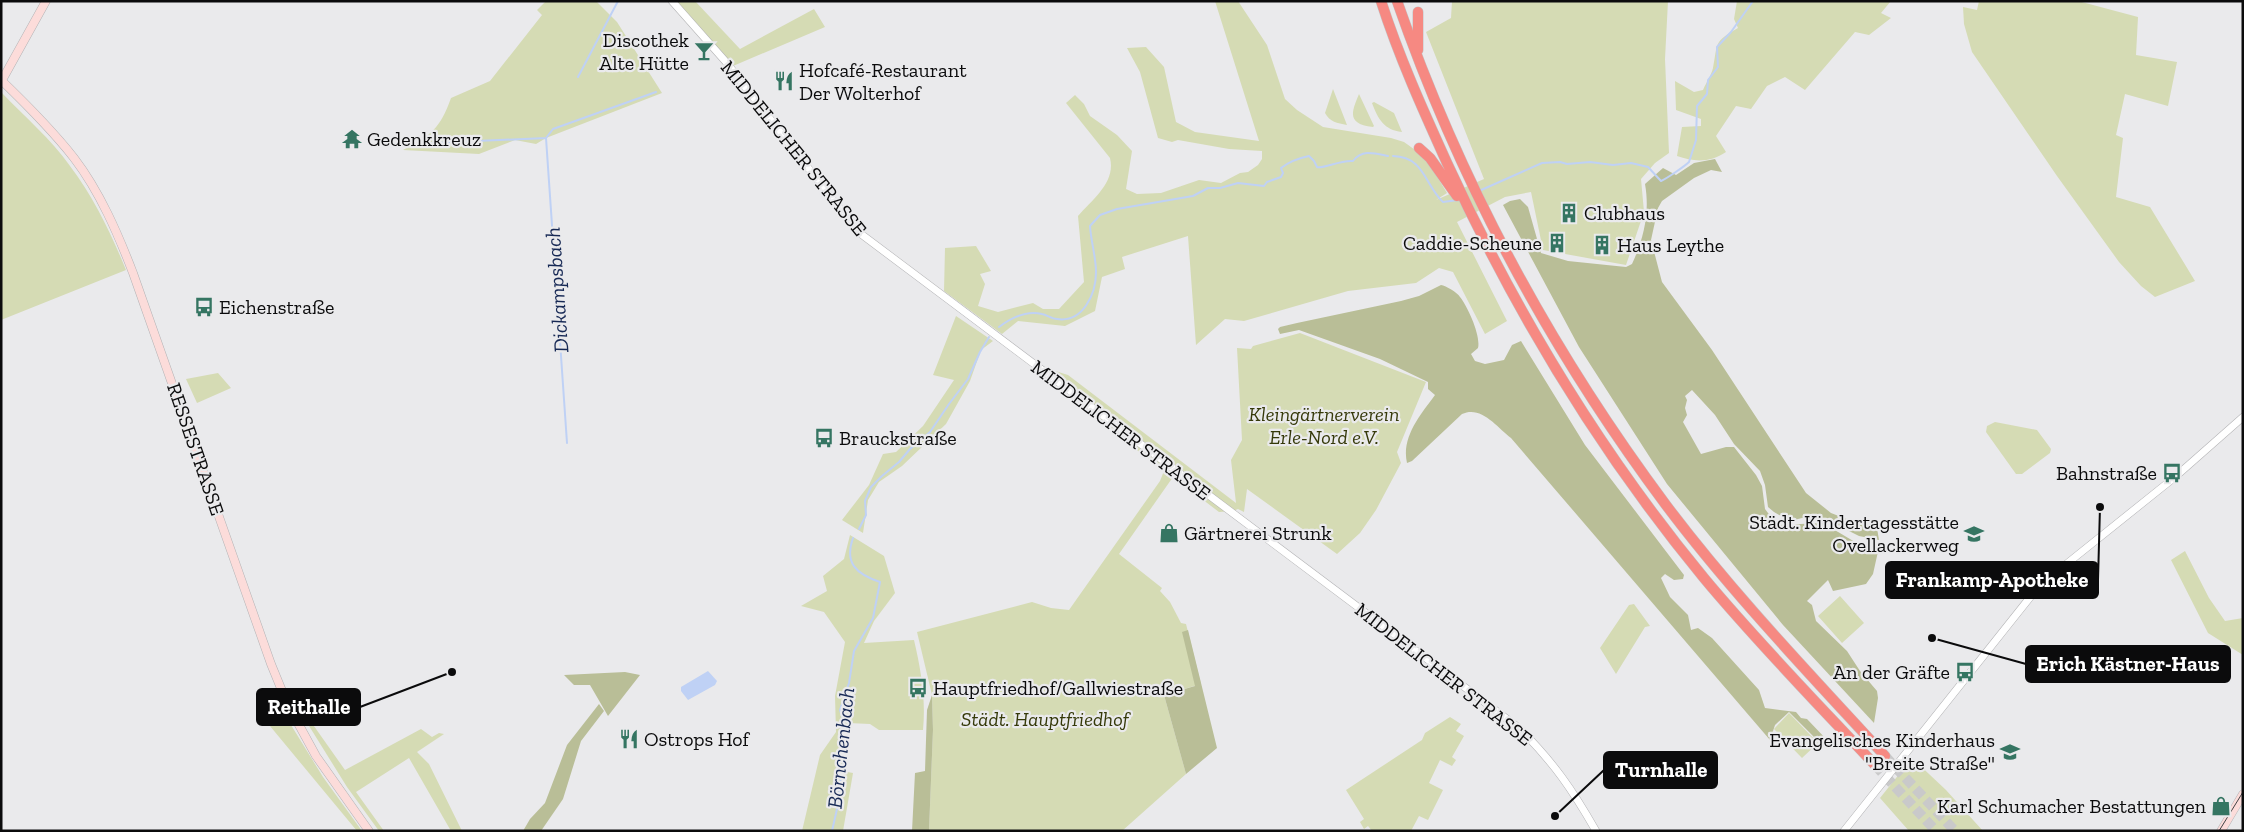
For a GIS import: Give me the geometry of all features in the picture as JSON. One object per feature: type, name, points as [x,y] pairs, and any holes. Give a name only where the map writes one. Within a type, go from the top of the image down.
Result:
[{"type":"highway","points":[[1381,1],[1404,64],[1457,191],[1508,288],[1590,423],[1655,515],[1704,577],[1754,635],[1875,765]]},
{"type":"highway","points":[[1397,1],[1418,58],[1487,215],[1566,358],[1602,416],[1668,507],[1756,616],[1885,756]]},
{"type":"highway","points":[[1418,12],[1418,58]]},
{"type":"highway","points":[[1419,148],[1430,158],[1457,191]]},
{"type":"main road","points":[[2,81],[46,1]]},
{"type":"main road","name":"RESSESTRASSE","points":[[2,81],[37,114],[75,160],[115,228],[134,273],[271,664],[287,703],[316,756],[368,831]]},
{"type":"main road","points":[[2221,831],[2243,794]]},
{"type":"street","name":"MIDDELICHER STRASSE","points":[[672,1],[726,62],[857,231],[1519,728],[1546,754],[1570,785],[1596,831]]},
{"type":"street","points":[[1844,831],[2039,586],[2175,477],[2243,417]]},
{"type":"green space","points":[[546,1],[596,1],[617,22],[662,93],[546,138],[536,144],[515,140],[479,154],[403,150],[421,140],[433,130],[443,117],[451,98],[490,81],[542,15],[537,10]]},
{"type":"green space","points":[[672,1],[695,1],[740,49],[814,9],[825,27],[733,66]]},
{"type":"green space","points":[[1215,1],[1238,1],[1267,45],[1285,99],[1297,110],[1323,127],[1391,138],[1404,142],[1425,157],[1447,193],[1436,200],[1484,179],[1426,32],[1451,18],[1452,1],[1668,1],[1665,59],[1669,153],[1655,163],[1641,179],[1644,212],[1626,265],[1543,250],[1531,192],[1505,197],[1457,222],[1507,321],[1485,334],[1453,272],[1439,268],[1416,283],[1348,291],[1244,321],[1225,319],[1196,345],[1188,236],[1122,257],[1125,269],[1102,277],[1095,311],[1065,326],[1018,321],[1002,334],[944,291],[945,248],[976,246],[991,271],[980,274],[985,284],[978,306],[998,312],[1033,303],[1043,309],[1059,309],[1084,282],[1078,216],[1102,190],[1110,175],[1111,167],[1110,158],[1066,103],[1075,95],[1084,104],[1090,116],[1117,135],[1132,151],[1126,189],[1137,194],[1161,193],[1199,180],[1221,183],[1240,173],[1248,172],[1258,165],[1262,159],[1262,151],[1229,149],[1178,140],[1172,142],[1158,138],[1140,72],[1127,48],[1146,47],[1164,67],[1176,122],[1195,132],[1259,141]]},
{"type":"green space","points":[[1737,1],[1891,1],[1881,13],[1891,18],[1869,35],[1855,32],[1805,90],[1785,77],[1767,86],[1751,109],[1736,106],[1716,136],[1726,152],[1720,156],[1702,160],[1677,156],[1682,127],[1701,126],[1701,119],[1676,110],[1675,81],[1694,92],[1703,90],[1712,71],[1720,40],[1738,28],[1734,19]]},
{"type":"green space","points":[[1979,1],[2078,1],[2138,17],[2136,55],[2177,62],[2168,106],[2125,94],[2116,135],[2123,138],[2116,197],[2150,207],[2195,281],[2155,297],[2141,286],[2119,262],[1972,52],[1964,24],[1963,7],[1977,10]]},
{"type":"green space","points":[[1333,89],[1347,125],[1337,123],[1325,113]]},
{"type":"green space","points":[[2,93],[38,128],[63,156],[79,178],[101,216],[126,270],[1,320]]},
{"type":"green space","points":[[1359,94],[1373,127],[1359,123],[1353,117],[1354,107]]},
{"type":"green space","points":[[1374,102],[1394,113],[1402,132],[1391,129],[1379,119],[1372,103]]},
{"type":"green space","points":[[1715,159],[1722,172],[1711,170],[1694,178],[1662,201],[1658,208],[1651,240],[1662,282],[1712,350],[1806,493],[1831,513],[1867,527],[1877,528],[1879,540],[1859,536],[1821,517],[1806,517],[1790,521],[1774,512],[1768,507],[1765,485],[1760,471],[1734,444],[1715,415],[1692,390],[1685,396],[1687,400],[1685,408],[1687,415],[1683,422],[1701,454],[1726,447],[1734,447],[1756,475],[1762,486],[1765,509],[1777,525],[1823,523],[1865,548],[1879,547],[1873,574],[1866,584],[1833,591],[1828,580],[1807,601],[1812,605],[1816,621],[1847,651],[1860,671],[1877,691],[1878,698],[1874,723],[1783,625],[1667,484],[1579,347],[1503,205],[1520,199],[1528,207],[1541,253],[1568,261],[1626,267],[1632,264],[1643,235],[1647,205],[1645,184],[1663,168],[1676,175],[1694,163]]},
{"type":"green space","points":[[1441,285],[1459,295],[1470,314],[1478,336],[1478,348],[1471,354],[1475,361],[1485,364],[1504,360],[1512,345],[1521,341],[1585,445],[1684,575],[1683,579],[1674,580],[1665,574],[1661,578],[1670,597],[1688,615],[1691,630],[1698,628],[1712,638],[1759,690],[1765,708],[1796,712],[1801,718],[1807,719],[1827,740],[1822,745],[1789,712],[1775,725],[1770,740],[1511,438],[1488,418],[1476,412],[1462,414],[1412,461],[1407,463],[1406,453],[1410,435],[1418,418],[1435,395],[1428,389],[1428,382],[1380,359],[1299,330],[1280,334],[1278,329],[1297,323],[1401,301],[1419,296]]},
{"type":"green space","points":[[956,316],[993,341],[981,350],[970,381],[946,424],[902,466],[879,482],[868,500],[863,533],[842,520],[869,485],[883,454],[896,452],[923,426],[954,380],[933,375]]},
{"type":"green space","points":[[1300,333],[1426,382],[1397,452],[1401,463],[1376,510],[1360,533],[1337,554],[1247,489],[1244,512],[1238,509],[1219,512],[1173,477],[1119,554],[1162,588],[1160,591],[1170,602],[1181,623],[1186,624],[1201,684],[1164,695],[1186,774],[1122,831],[929,831],[933,730],[932,695],[917,632],[1032,602],[1051,608],[1069,610],[1160,481],[1164,471],[1040,376],[1049,369],[1068,375],[1236,503],[1231,460],[1242,440],[1237,348],[1251,349],[1253,346]]},
{"type":"green space","points":[[218,373],[231,388],[197,403],[186,379]]},
{"type":"green space","points":[[1995,422],[2037,430],[2051,449],[2050,453],[2022,474],[2016,474],[1986,432],[1987,426]]},
{"type":"green space","points":[[850,535],[884,556],[895,593],[874,621],[864,643],[914,640],[922,685],[924,707],[923,730],[879,730],[870,724],[848,723],[842,771],[853,773],[843,831],[802,831],[820,755],[836,732],[835,696],[845,642],[824,612],[801,606],[827,591],[823,576],[844,559]]},
{"type":"green space","points":[[2185,551],[2209,598],[2225,621],[2243,618],[2243,655],[2208,633],[2171,560]]},
{"type":"green space","points":[[1840,596],[1864,623],[1842,643],[1818,616]]},
{"type":"green space","points":[[1634,604],[1650,626],[1645,627],[1616,674],[1600,648],[1629,605]]},
{"type":"green space","points":[[1188,630],[1217,748],[1186,774],[1164,695],[1195,686],[1182,632]]},
{"type":"green space","points":[[625,672],[640,675],[608,716],[590,685],[574,685],[564,675]]},
{"type":"green space","points":[[932,695],[933,730],[929,831],[912,831],[915,773],[925,771],[927,710]]},
{"type":"green space","points":[[297,702],[345,770],[421,729],[432,737],[439,733],[444,734],[417,752],[429,764],[462,831],[451,831],[409,758],[356,792],[384,831],[379,831],[347,787],[296,705]]},
{"type":"green space","points":[[599,704],[604,711],[581,741],[563,799],[541,831],[523,831],[530,819],[545,803],[567,745]]},
{"type":"green space","points":[[283,712],[323,777],[362,831],[357,831],[265,720]]},
{"type":"green space","points":[[1789,713],[1818,743],[1802,758],[1774,729]]},
{"type":"green space","points":[[1450,717],[1461,724],[1456,731],[1464,736],[1452,757],[1456,760],[1452,766],[1440,760],[1429,783],[1443,790],[1428,820],[1419,816],[1411,831],[1372,831],[1368,826],[1364,829],[1360,822],[1364,819],[1346,790],[1422,740],[1425,733]]},
{"type":"green space","points":[[1912,758],[1946,790],[1983,831],[1909,831],[1880,798]]},
{"type":"water","points":[[708,671],[717,681],[715,685],[688,700],[681,691],[681,687]]},
{"type":"waterway","points":[[578,77],[618,1]]},
{"type":"waterway","points":[[1479,191],[1542,163],[1560,162],[1567,164],[1590,162],[1613,165],[1631,163],[1648,167],[1661,181],[1675,172],[1689,162],[1696,140],[1697,106],[1707,94],[1708,80],[1718,67],[1717,47],[1731,32],[1753,1]]},
{"type":"waterway","name":"Dickampsbach","points":[[432,143],[546,138],[553,129],[656,92]]},
{"type":"waterway","name":"Dickampsbach","points":[[546,138],[567,443]]},
{"type":"waterway","points":[[999,327],[1025,314],[1036,313],[1055,319],[1066,319],[1081,312],[1091,298],[1094,289],[1096,266],[1090,226],[1100,215],[1117,209],[1193,196],[1208,188],[1220,188],[1238,183],[1264,186],[1267,182],[1281,177],[1283,173],[1281,168],[1294,160],[1309,156],[1317,167],[1353,161],[1364,153],[1388,156]]},
{"type":"waterway","points":[[1393,156],[1412,161],[1418,166],[1443,202],[1458,200]]},
{"type":"waterway","points":[[859,529],[866,515],[865,501],[871,487],[930,432],[968,379],[989,337]]},
{"type":"waterway","name":"Börnchenbach","points":[[832,831],[837,809],[847,733],[840,710],[849,683],[854,651],[873,618],[880,582],[864,575],[854,566],[850,554],[853,538]]},
{"type":"tunnel","points":[[1885,756],[1955,831]]},
{"type":"tunnel","points":[[1875,765],[1936,831]]},
{"type":"tram line","points":[[2219,831],[2243,792]]},
{"type":"place","name":"Discothek Alte Hütte","points":[[704,51]]},
{"type":"place","name":"Hofcafé-Restaurant Der Wolterhof","points":[[784,81]]},
{"type":"place","name":"Gedenkkreuz","points":[[352,139]]},
{"type":"place","name":"Clubhaus","points":[[1569,213]]},
{"type":"place","name":"Caddie-Scheune","points":[[1557,243]]},
{"type":"place","name":"Haus Leythe","points":[[1602,245]]},
{"type":"place","name":"Eichenstraße","points":[[204,307]]},
{"type":"place","name":"Brauckstraße","points":[[824,438]]},
{"type":"place","name":"Bahnstraße","points":[[2172,473]]},
{"type":"place","name":"Frankamp-Apotheke","points":[[2100,507]]},
{"type":"place","name":"Gärtnerei Strunk","points":[[1169,533]]},
{"type":"place","name":"Städt. Kindertagesstätte Ovellackerweg","points":[[1974,534]]},
{"type":"place","name":"Erich Kästner-Haus","points":[[1932,638]]},
{"type":"place","name":"Reithalle","points":[[452,672]]},
{"type":"place","name":"An der Gräfte","points":[[1965,672]]},
{"type":"place","name":"Hauptfriedhof/Gallwiestraße","points":[[918,688]]},
{"type":"place","name":"Ostrops Hof","points":[[629,739]]},
{"type":"place","name":"Evangelisches Kinderhaus \"Breite Straße\"","points":[[2010,752]]},
{"type":"place","name":"Karl Schumacher Bestattungen","points":[[2221,806]]},
{"type":"place","name":"Turnhalle","points":[[1555,816]]},
{"type":"park label","name":"Kleingärtnerverein Erle-Nord e.V.","points":[[1324,426]]},
{"type":"park label","name":"Städt. Hauptfriedhof","points":[[1045,719]]}]
